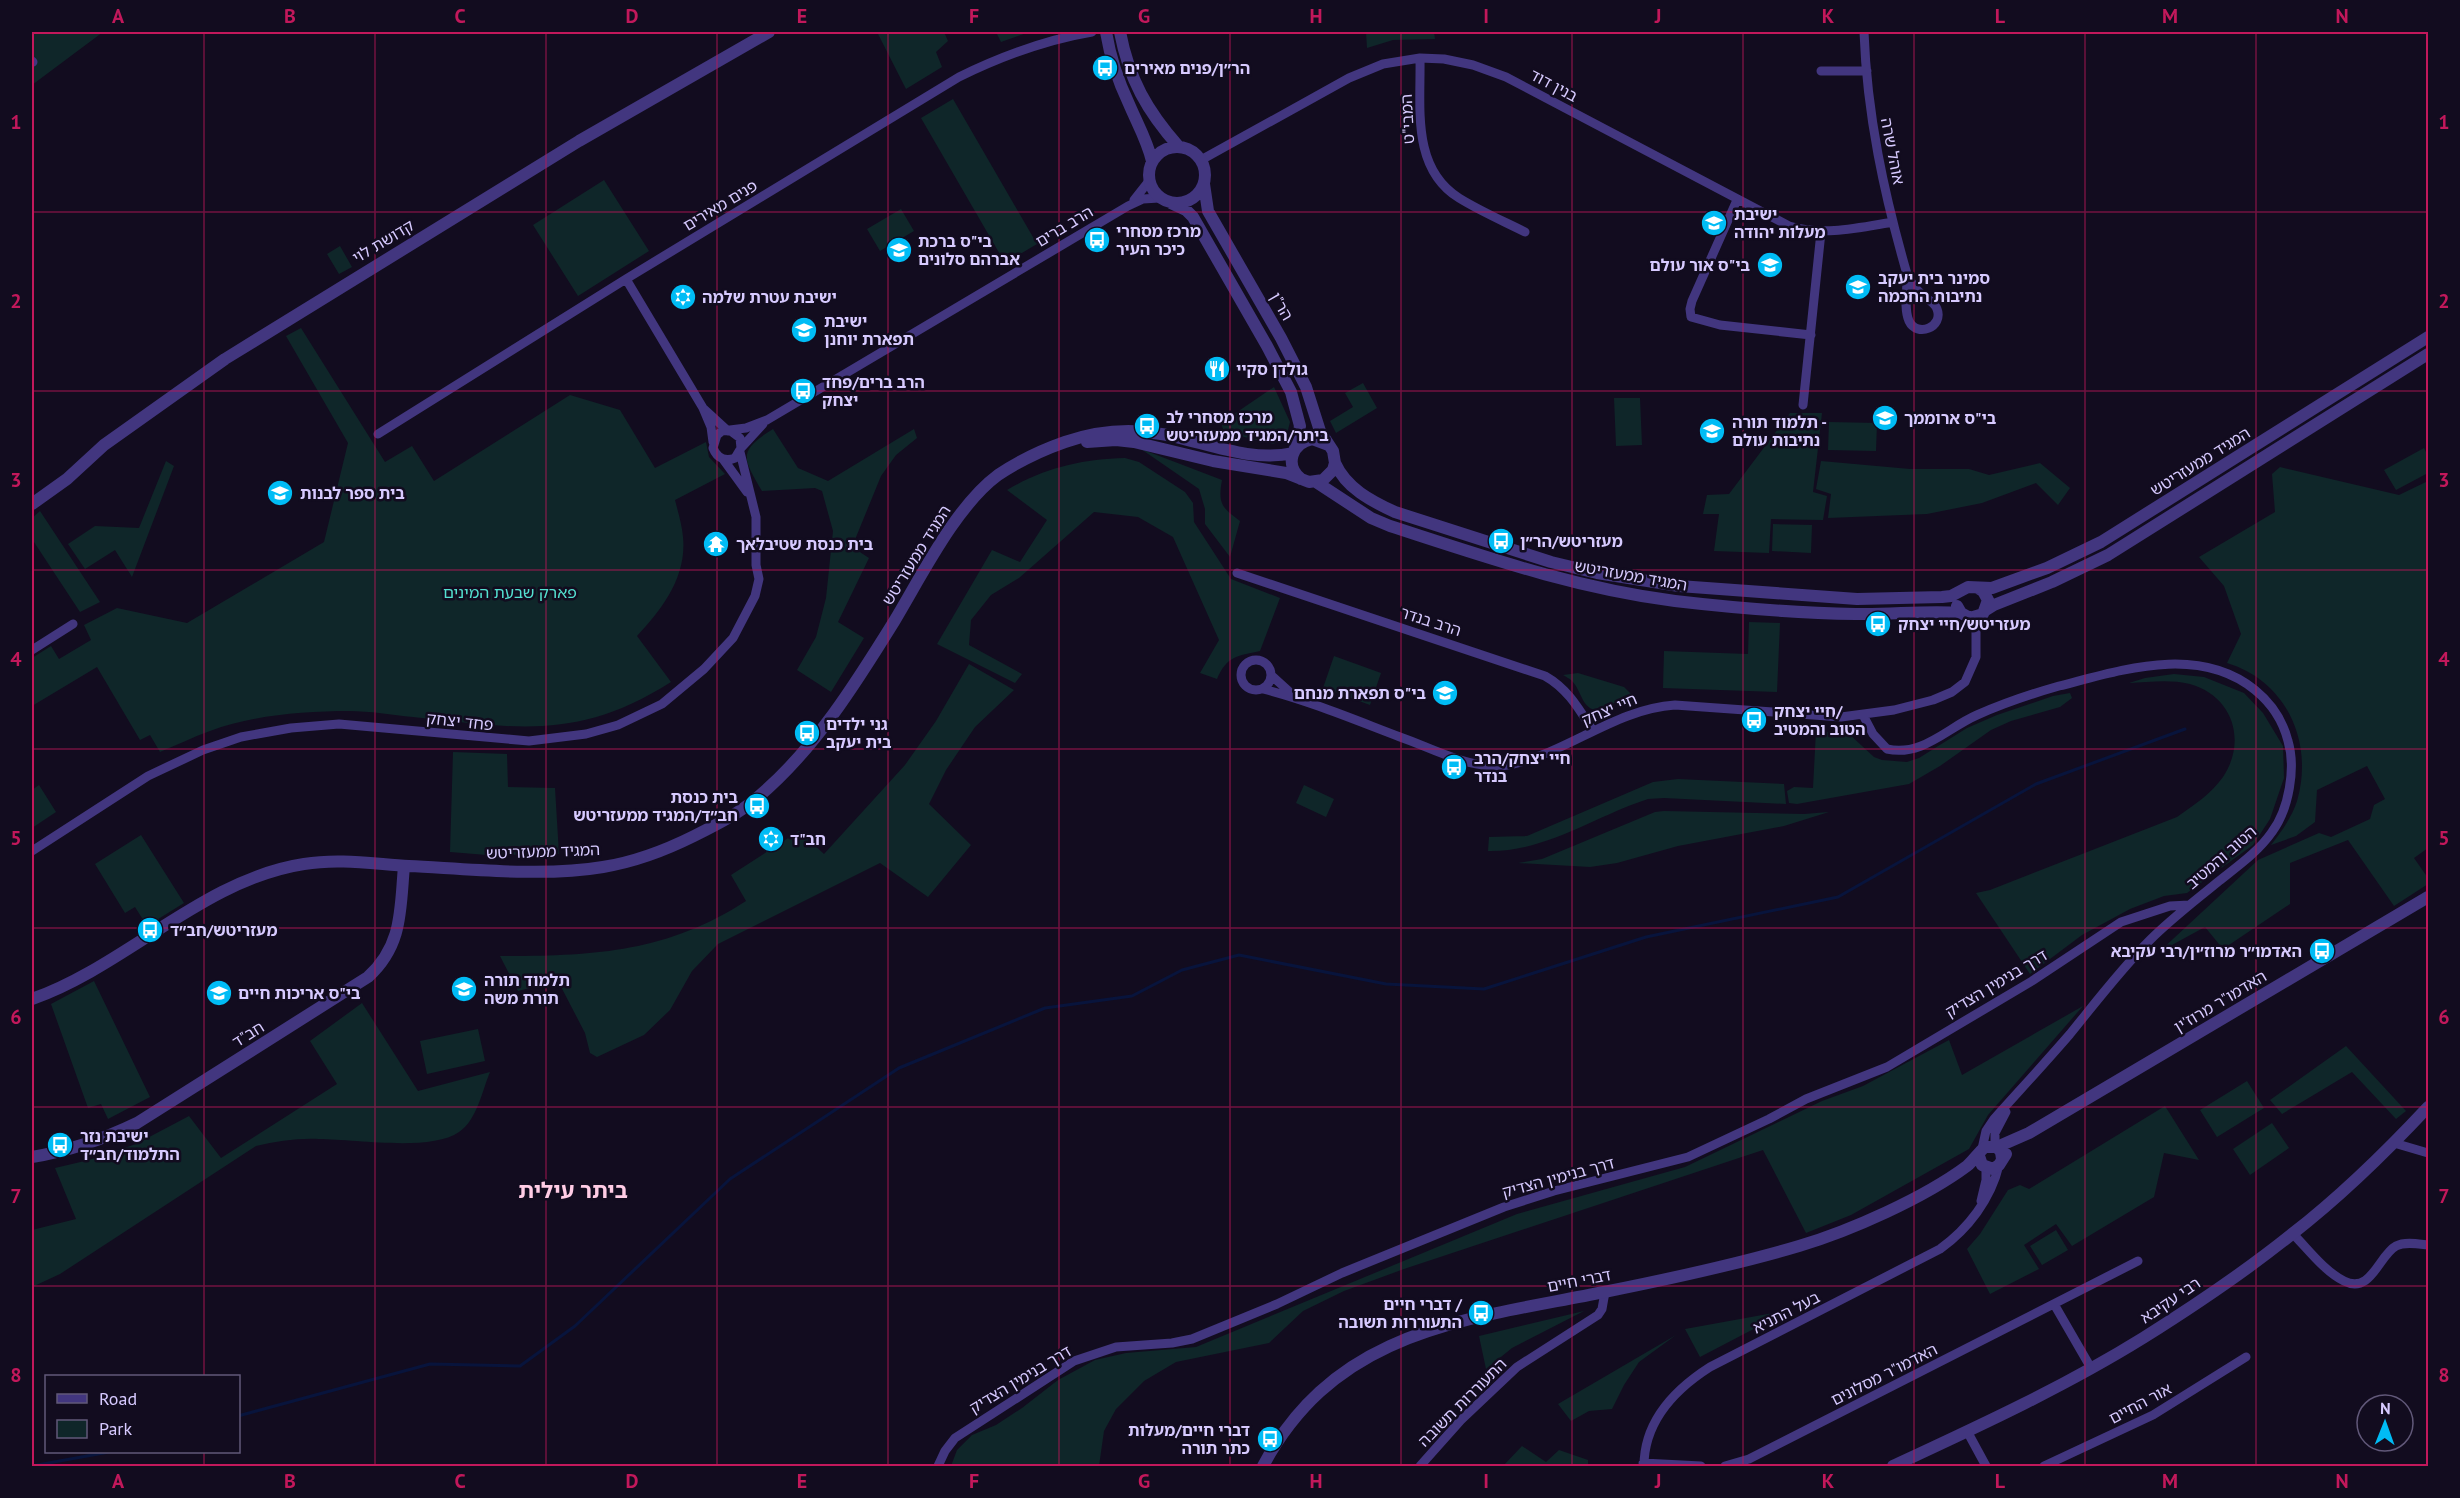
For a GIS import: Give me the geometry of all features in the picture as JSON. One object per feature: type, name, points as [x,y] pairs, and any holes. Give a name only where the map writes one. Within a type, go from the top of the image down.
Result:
[{"type":"street","name":"קדושת לוי","points":[[32,504],[67,479],[104,445],[225,359],[579,141],[769,32]]},
{"type":"street","name":"פנים מאירים","points":[[378,434],[626,279],[959,77],[1046,41],[1092,32]]},
{"type":"street","points":[[1106,32],[1117,74],[1144,134],[1152,161]]},
{"type":"street","points":[[1120,32],[1141,98],[1155,119],[1179,147]]},
{"type":"street","name":"אוהל שרה","points":[[1864,32],[1878,159],[1907,274],[1913,286],[1936,307],[1938,317],[1929,329],[1914,327],[1908,318],[1907,274]]},
{"type":"street","name":"בנין דוד","points":[[1201,160],[1349,78],[1383,64],[1420,58],[1456,60],[1506,76],[1789,226],[1821,232],[1893,222]]},
{"type":"street","name":"המבי\"ט","points":[[1420,58],[1423,150],[1435,176],[1458,198],[1525,232]]},
{"type":"street","points":[[1821,71],[1867,71]]},
{"type":"street","points":[[1179,147],[1191,151],[1201,160],[1205,172],[1204,184],[1200,192],[1189,201],[1165,200],[1149,181],[1148,171],[1152,161],[1164,150],[1179,147]]},
{"type":"street","name":"הרב ברים","points":[[1128,206],[1149,181]]},
{"type":"street","name":"הר\"ן","points":[[1204,184],[1208,211],[1300,374],[1320,431],[1329,446]]},
{"type":"street","name":"הרב ברים","points":[[730,431],[767,420],[1128,206],[1143,199],[1165,200]]},
{"type":"street","name":"הר\"ן","points":[[1165,200],[1186,210],[1193,217],[1286,381],[1300,426],[1299,438],[1294,450]]},
{"type":"street","points":[[1737,200],[1692,301],[1691,317],[1719,325],[1811,335]]},
{"type":"street","points":[[1803,405],[1821,232]]},
{"type":"street","points":[[626,279],[703,408],[711,427],[713,451],[723,459],[731,459],[740,450],[740,438],[703,408]]},
{"type":"street","name":"המגיד ממעזריטש","points":[[1978,588],[1992,588],[2009,583],[2101,542],[2428,337]]},
{"type":"street","name":"המגיד ממעזריטש","points":[[1985,612],[1994,605],[2083,569],[2108,555],[2428,354]]},
{"type":"street","name":"הרב ברים","points":[[740,450],[767,420]]},
{"type":"street","name":"המגיד ממעזריטש","points":[[32,999],[86,975],[238,884],[305,863],[329,861],[485,870],[603,867],[658,851],[691,837],[755,800],[790,767],[833,714],[874,653],[959,516],[996,477],[1017,463],[1047,449],[1091,435],[1135,430],[1272,456],[1294,450]]},
{"type":"street","points":[[713,442],[717,435],[730,431]]},
{"type":"street","points":[[1312,439],[1329,446],[1333,451],[1335,463],[1329,476],[1316,482],[1302,479],[1294,471],[1291,459],[1300,443],[1312,439]]},
{"type":"street","name":"המגיד ממעזריטש","points":[[1047,449],[1090,441],[1134,442],[1213,461],[1286,473],[1302,479]]},
{"type":"street","name":"פחד יצחק","points":[[32,851],[125,789],[165,767],[203,750],[241,737],[291,728],[339,724],[506,741],[529,741],[586,734],[618,725],[662,704],[696,677],[733,638],[755,596],[759,579],[756,565],[756,517],[740,450]]},
{"type":"street","name":"פחד יצחק","points":[[723,459],[749,494]]},
{"type":"street","name":"המגיד ממעזריטש","points":[[1335,463],[1346,481],[1378,504],[1395,512],[1551,562],[1597,573],[1678,586],[1821,598],[1951,597],[1963,590]]},
{"type":"street","name":"המגיד ממעזריטש","points":[[1316,482],[1371,518],[1390,526],[1547,577],[1593,588],[1677,601],[1797,611],[1857,614],[1963,614]]},
{"type":"street","name":"הרב בנדר","points":[[1237,573],[1545,676],[1556,682],[1572,697],[1593,731]]},
{"type":"street","points":[[1963,614],[1973,618],[1985,612],[1988,600],[1978,588],[1963,590],[1957,599],[1963,614],[1976,638]]},
{"type":"street","name":"חיי יצחק","points":[[1263,689],[1300,699],[1465,760],[1484,765],[1512,764],[1540,756],[1643,709],[1675,705],[1841,717],[1863,716],[1934,700],[1965,682],[1973,666],[1976,628],[1985,612]]},
{"type":"street","points":[[32,650],[74,624]]},
{"type":"street","points":[[1261,661],[1268,667],[1271,675],[1269,683],[1263,689],[1254,690],[1246,686],[1242,679],[1245,666],[1252,662],[1261,661]]},
{"type":"street","name":"הטוב והמטיב","points":[[1863,716],[1887,749],[1909,751],[1919,748],[1975,716],[2000,705],[2058,687],[2120,672],[2177,663],[2209,666],[2244,681],[2263,696],[2277,714],[2290,747],[2292,768],[2289,786],[2283,809],[2273,831],[2246,860],[2189,904],[2136,955],[2011,1102],[1997,1128],[1990,1157]]},
{"type":"street","name":"חיי יצחק","points":[[1271,675],[1300,699]]},
{"type":"street","name":"חב\"ד","points":[[32,1157],[114,1134],[137,1123],[368,977],[383,963],[394,939],[399,923],[404,866]]},
{"type":"street","name":"האדמו\"ר מרוז'ין","points":[[1990,1157],[2428,897]]},
{"type":"street","name":"דרך בנימין הצדיק","points":[[938,1467],[945,1451],[955,1438],[1074,1361],[1116,1347],[1172,1344],[1192,1339],[1277,1304],[1342,1273],[1504,1207],[1554,1191],[1688,1157],[1806,1099],[1887,1067],[2032,981],[2121,922],[2170,906],[2189,904]]},
{"type":"street","name":"רבי עקיבא","points":[[1893,1467],[2091,1368],[2143,1338],[2293,1234],[2394,1143],[2428,1107]]},
{"type":"street","points":[[2394,1143],[2428,1153]]},
{"type":"street","name":"דברי חיים","points":[[1263,1467],[1277,1442],[1306,1403],[1326,1385],[1376,1352],[1413,1336],[1484,1315],[1605,1292],[1800,1246],[1885,1212],[1990,1157]]},
{"type":"street","name":"בעל התניא","points":[[1643,1465],[1647,1441],[1653,1424],[1665,1405],[1693,1378],[1940,1249],[1959,1234],[1977,1212],[1990,1157]]},
{"type":"street","points":[[2293,1234],[2332,1272],[2345,1282],[2355,1284],[2370,1278],[2396,1246],[2428,1245]]},
{"type":"street","name":"האדמו\"ר מסלונים","points":[[1725,1467],[1749,1459],[2138,1261]]},
{"type":"street","name":"התעוררות תשובה","points":[[1420,1467],[1461,1420],[1517,1367],[1598,1315],[1602,1309],[1605,1292]]},
{"type":"street","points":[[2054,1304],[2091,1368]]},
{"type":"street","name":"אור החיים","points":[[2044,1467],[2153,1414],[2246,1357]]},
{"type":"street","points":[[1967,1431],[1986,1467]]},
{"type":"street","points":[[1643,1465],[1701,1467]]},
{"type":"green space","points":[[32,32],[103,32],[32,85]]},
{"type":"green space","points":[[877,32],[944,32],[948,41],[936,52],[942,67],[906,89]]},
{"type":"green space","points":[[996,32],[1029,32],[1001,42]]},
{"type":"green space","points":[[1366,32],[1434,32],[1435,39],[1393,40],[1367,48]]},
{"type":"green space","points":[[953,99],[1037,244],[1005,263],[921,118]]},
{"type":"green space","points":[[604,180],[649,251],[578,296],[533,225]]},
{"type":"green space","points":[[901,209],[914,231],[880,251],[867,229]]},
{"type":"green space","points":[[340,246],[352,267],[339,274],[327,254]]},
{"type":"green space","name":"פארק שבעת המינים","points":[[301,328],[385,462],[412,446],[434,481],[570,395],[620,410],[655,468],[706,442],[709,457],[725,474],[675,500],[683,537],[681,566],[664,603],[637,636],[671,682],[637,701],[606,714],[576,722],[546,726],[516,726],[365,712],[296,713],[244,721],[204,733],[160,752],[150,735],[140,740],[97,667],[32,706],[32,658],[51,646],[59,659],[91,640],[84,625],[117,608],[187,623],[324,542],[348,443],[286,336]]},
{"type":"green space","points":[[1363,383],[1377,408],[1336,433],[1330,421],[1353,407],[1345,393]]},
{"type":"green space","points":[[1274,387],[1290,422],[1286,438],[1273,444],[1224,432],[1221,423]]},
{"type":"green space","points":[[1614,398],[1640,398],[1642,445],[1616,446]]},
{"type":"green space","points":[[1790,413],[1822,413],[1813,492],[1827,496],[1823,520],[1771,519],[1769,553],[1714,551],[1719,514],[1703,514],[1707,495],[1729,494]]},
{"type":"green space","points":[[1829,422],[1877,423],[1876,451],[1828,450]]},
{"type":"green space","points":[[773,429],[798,468],[828,481],[914,429],[917,438],[896,455],[881,476],[852,547],[869,558],[838,622],[864,638],[831,692],[797,670],[816,637],[826,598],[833,531],[822,491],[815,488],[762,491],[750,470],[747,455],[754,443]]},
{"type":"green space","points":[[2424,448],[2428,456],[2428,473],[2396,490],[2384,470]]},
{"type":"green space","points":[[1141,449],[1222,480],[1220,494],[1222,504],[1240,521],[1230,557],[1205,524],[1205,509],[1199,489]]},
{"type":"green space","points":[[1125,458],[1139,462],[1185,492],[1193,503],[1194,522],[1231,579],[1280,598],[1260,651],[1229,661],[1217,679],[1200,673],[1219,640],[1173,537],[1138,517],[1094,512],[1019,578],[991,595],[971,620],[969,645],[1022,674],[1015,683],[937,644],[992,550],[1020,562],[1047,520],[1007,490],[1049,470],[1094,460]]},
{"type":"green space","points":[[166,461],[174,466],[132,577],[115,550],[85,569],[68,544],[95,526],[139,528]]},
{"type":"green space","points":[[1821,461],[1910,469],[1969,469],[1989,475],[2040,463],[2070,488],[2058,505],[2036,483],[1982,503],[1927,514],[1828,518],[1831,494],[1816,489]]},
{"type":"green space","points":[[2280,467],[2399,495],[2428,481],[2428,848],[2414,858],[2428,878],[2428,884],[2394,906],[2348,840],[2290,863],[2290,904],[2223,949],[2205,927],[2159,952],[2258,860],[2319,833],[2331,837],[2370,819],[2374,805],[2385,799],[2367,766],[2317,790],[2315,822],[2296,836],[2271,845],[2289,819],[2297,801],[2302,758],[2298,737],[2291,717],[2280,699],[2266,684],[2248,672],[2227,663],[2241,634],[2224,586],[2199,557],[2275,512],[2272,474]]},
{"type":"green space","points":[[40,511],[100,602],[80,612],[32,539],[32,518]]},
{"type":"green space","points":[[1773,524],[1812,525],[1811,553],[1772,551]]},
{"type":"green space","points":[[1749,622],[1780,623],[1777,692],[1663,688],[1664,651],[1748,654]]},
{"type":"green space","points":[[1334,656],[1381,673],[1370,705],[1323,688]]},
{"type":"green space","points":[[969,664],[1014,690],[975,727],[946,770],[929,804],[971,845],[928,897],[880,863],[718,944],[692,971],[670,1010],[644,1035],[597,1057],[590,1053],[585,1033],[558,981],[518,991],[500,956],[597,952],[628,948],[687,932],[746,901],[731,875],[799,831],[824,854],[905,765],[936,721]]},
{"type":"green space","points":[[1578,673],[1624,687],[1632,695],[1599,710],[1593,709],[1586,704],[1572,681],[1563,675]]},
{"type":"green space","points":[[2174,674],[2204,677],[2244,693],[2263,713],[2283,746],[2284,778],[2270,819],[2253,845],[2187,893],[2164,896],[2130,909],[2082,935],[2030,974],[1976,893],[1990,890],[2177,817],[2213,789],[2223,777],[2230,763],[2234,749],[2232,722],[2226,709],[2217,699],[2205,690],[2182,682],[2129,683]]},
{"type":"green space","points":[[2070,693],[2072,698],[2060,707],[2011,721],[1991,730],[1940,766],[1909,784],[1797,804],[1789,803],[1787,791],[1794,787],[1813,788],[1816,731],[1848,733],[1874,757],[1907,762],[1919,758],[1967,728],[1997,715],[2053,696]]},
{"type":"green space","points":[[453,752],[507,754],[508,787],[555,788],[559,854],[487,855],[450,852]]},
{"type":"green space","points":[[1678,779],[1784,784],[1786,804],[1648,799],[1530,846],[1488,851],[1489,837],[1527,836],[1653,782]]},
{"type":"green space","points":[[39,785],[56,812],[32,828],[32,790]]},
{"type":"green space","points":[[1304,785],[1334,799],[1326,817],[1296,803]]},
{"type":"green space","points":[[1655,812],[1804,814],[1829,812],[1784,826],[1678,846],[1617,863],[1590,867],[1518,863],[1542,859]]},
{"type":"green space","points":[[141,835],[184,903],[147,926],[135,907],[125,913],[95,864]]},
{"type":"green space","points":[[94,981],[150,1097],[108,1119],[101,1104],[88,1108],[51,1004]]},
{"type":"green space","points":[[362,1003],[418,1091],[490,1072],[475,1113],[465,1127],[446,1138],[430,1142],[392,1143],[303,1139],[256,1146],[60,1274],[32,1287],[32,1230],[76,1219],[55,1168],[89,1160],[136,1144],[189,1116],[221,1158],[337,1084],[310,1041]]},
{"type":"green space","points":[[2083,1006],[1988,1115],[1969,1149],[1851,1215],[1806,1233],[1763,1150],[1344,1291],[1303,1311],[1269,1343],[1176,1362],[1144,1381],[1116,1409],[1104,1431],[1099,1466],[951,1466],[957,1450],[972,1435],[996,1425],[1058,1380],[1095,1360],[1126,1353],[1196,1347],[1517,1214],[1685,1167],[1822,1101],[1863,1086],[1949,1040],[1962,1075]]},
{"type":"green space","points":[[478,1029],[485,1061],[427,1074],[420,1041]]},
{"type":"green space","points":[[2346,1046],[2406,1111],[2396,1119],[2352,1072],[2282,1114],[2270,1100]]},
{"type":"green space","points":[[2247,1081],[2264,1108],[2217,1137],[2200,1110]]},
{"type":"green space","points":[[2165,1106],[2199,1160],[2164,1153],[2154,1197],[2072,1246],[2056,1224],[2024,1245],[2039,1269],[1990,1294],[1967,1249],[1980,1234],[2008,1190],[2020,1185],[2029,1189]]},
{"type":"green space","points":[[2272,1123],[2289,1148],[2250,1175],[2233,1149]]},
{"type":"green space","points":[[2056,1230],[2068,1250],[2042,1265],[2030,1246]]},
{"type":"green space","points":[[1790,1310],[1700,1357],[1685,1329]]},
{"type":"green space","points":[[1584,1311],[1512,1348],[1486,1369],[1479,1336]]},
{"type":"green space","points":[[1676,1335],[1639,1362],[1612,1409],[1589,1411],[1571,1421],[1558,1404]]},
{"type":"green space","points":[[1522,1446],[1546,1462],[1559,1450],[1588,1460],[1588,1466],[1503,1466]]},
{"type":"waterway","points":[[240,1415],[430,1364],[520,1366],[575,1326],[730,1179],[899,1068],[1045,1008],[1132,996],[1182,970],[1239,955],[1386,984],[1484,989],[1646,937],[1838,897],[2036,784],[2185,729]]},
{"type":"waterway","points":[[32,1466],[104,1453]]},
{"type":"place","name":"הר״ן/פנים מאירים","points":[[1105,68]]},
{"type":"place","name":"ישיבת מעלות יהודה","points":[[1714,223]]},
{"type":"place","name":"מרכז מסחרי כיכר העיר","points":[[1097,240]]},
{"type":"place","name":"בי\"ס ברכת אברהם סלונים","points":[[899,250]]},
{"type":"place","name":"בי\"ס אור עולם","points":[[1770,265]]},
{"type":"place","name":"סמינר בית יעקב נתיבות החכמה","points":[[1858,287]]},
{"type":"place","name":"ישיבת עטרת שלמה","points":[[683,297]]},
{"type":"place","name":"ישיבת תפארת יוחנן","points":[[804,330]]},
{"type":"place","name":"גולדן סקיי","points":[[1217,369]]},
{"type":"place","name":"הרב ברים/פחד יצחק","points":[[803,391]]},
{"type":"place","name":"בי\"ס ארוממך","points":[[1885,418]]},
{"type":"place","name":"מרכז מסחרי לב ביתר/המגיד ממעזריטש","points":[[1147,426]]},
{"type":"place","name":"תלמוד תורה - נתיבות עולם","points":[[1712,431]]},
{"type":"place","name":"בית ספר לבנות","points":[[280,493]]},
{"type":"place","name":"מעזריטש/הר״ן","points":[[1501,541]]},
{"type":"place","name":"בית כנסת שטיבלאך","points":[[716,544]]},
{"type":"place","name":"מעזריטש/חיי יצחק","points":[[1878,624]]},
{"type":"place","name":"בי\"ס תפארת מנחם","points":[[1445,693]]},
{"type":"place","name":"חיי יצחק/ הטוב והמטיב","points":[[1754,720]]},
{"type":"place","name":"גני ילדים בית יעקב","points":[[807,733]]},
{"type":"place","name":"חיי יצחק/הרב בנדר","points":[[1454,767]]},
{"type":"place","name":"בית כנסת חב״ד/המגיד ממעזריטש","points":[[757,806]]},
{"type":"place","name":"חב\"ד","points":[[771,839]]},
{"type":"place","name":"מעזריטש/חב״ד","points":[[150,930]]},
{"type":"place","name":"האדמו״ר מרוז׳ין/רבי עקיבא","points":[[2322,951]]},
{"type":"place","name":"תלמוד תורה תורת משה","points":[[464,989]]},
{"type":"place","name":"בי\"ס אריכות חיים","points":[[219,993]]},
{"type":"place","name":"ישיבת נזר התלמוד/חב״ד","points":[[60,1145]]},
{"type":"place","name":"דברי חיים / התעוררות תשובה","points":[[1481,1313]]},
{"type":"place","name":"דברי חיים/מעלות כתר תורה","points":[[1270,1439]]},
{"type":"district","name":"ביתר עילית","points":[[573,1190]]}]
